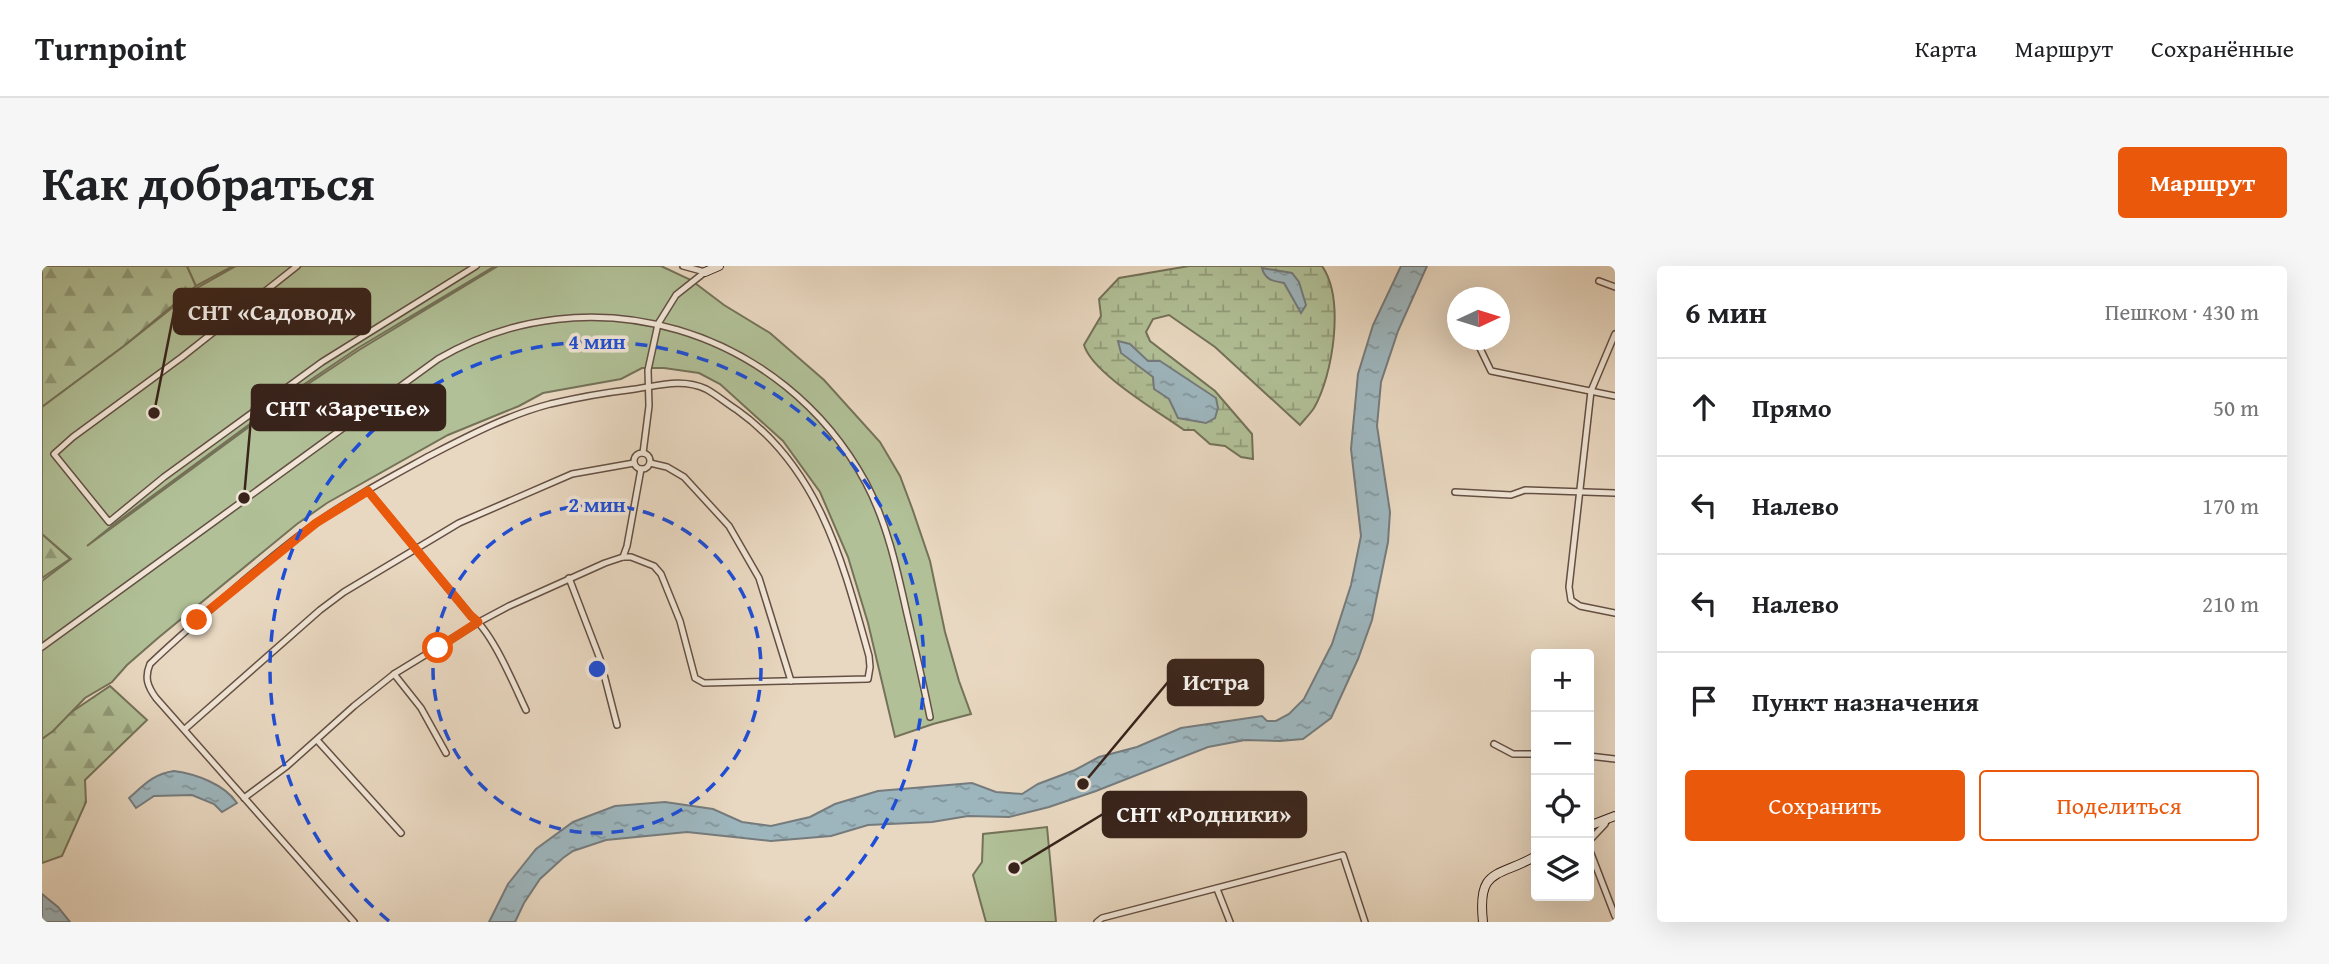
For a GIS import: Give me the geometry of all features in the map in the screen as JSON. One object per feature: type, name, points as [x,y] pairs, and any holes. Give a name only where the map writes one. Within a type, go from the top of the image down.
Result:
[{"type":"street","points":[[298,266],[54,454],[109,522],[164,478],[322,362],[477,266]]},
{"type":"street","points":[[682,266],[705,272]]},
{"type":"street","points":[[643,453],[650,388],[648,370],[658,324],[676,295],[705,272],[719,266]]},
{"type":"street","points":[[1599,281],[1615,287]]},
{"type":"street","points":[[42,648],[389,392],[452,350],[508,328],[555,319],[602,317],[658,324],[704,338],[736,352],[796,393],[822,420],[852,459],[879,513],[897,569],[930,717]]},
{"type":"street","points":[[1615,334],[1591,391],[1569,587],[1571,600],[1580,606],[1615,613]]},
{"type":"street","points":[[1481,350],[1491,371],[1615,397]]},
{"type":"street","points":[[244,797],[317,740],[394,674],[478,622],[623,557],[631,557],[654,566],[662,574],[680,621],[695,678],[704,683],[867,679],[870,667],[842,564],[815,499],[796,470],[768,438],[753,422],[719,397],[690,383],[659,384],[650,388],[599,394],[549,405],[492,425],[410,467],[316,523],[179,636],[150,664],[147,671],[148,688],[354,922]]},
{"type":"street","points":[[634,463],[636,456],[643,453]]},
{"type":"street","points":[[643,453],[648,456],[650,463]]},
{"type":"street","points":[[634,463],[641,469]]},
{"type":"street","points":[[186,729],[320,610],[344,592],[459,523],[572,474],[634,463]]},
{"type":"street","points":[[650,463],[667,467],[684,477],[729,526],[759,578],[791,681]]},
{"type":"street","points":[[641,469],[650,463]]},
{"type":"street","points":[[623,557],[641,469]]},
{"type":"street","points":[[1455,492],[1511,495],[1525,490],[1615,493]]},
{"type":"street","points":[[368,491],[478,622],[526,710]]},
{"type":"street","points":[[569,579],[600,659],[617,725]]},
{"type":"street","points":[[394,674],[421,708],[446,753]]},
{"type":"street","points":[[317,740],[401,833]]},
{"type":"street","points":[[1494,744],[1513,754],[1531,754]]},
{"type":"street","points":[[1594,757],[1615,759]]},
{"type":"street","points":[[1594,824],[1611,817]]},
{"type":"street","points":[[1611,817],[1589,841],[1590,851],[1615,916]]},
{"type":"street","points":[[1097,922],[1102,918],[1343,855],[1365,922]]},
{"type":"street","points":[[1483,922],[1481,900],[1485,884],[1495,874],[1531,858]]},
{"type":"street","points":[[1217,889],[1230,922]]},
{"type":"green space","points":[[42,266],[187,266],[196,286],[124,346],[42,407]]},
{"type":"green space","points":[[187,266],[233,266],[196,286]]},
{"type":"green space","points":[[236,266],[495,266],[358,348],[300,387],[87,546],[302,388],[359,350],[498,266],[661,266],[691,280],[724,305],[770,333],[824,380],[880,442],[900,476],[930,561],[945,632],[971,714],[895,737],[868,623],[848,557],[820,492],[783,441],[720,384],[699,373],[642,368],[621,379],[543,393],[519,406],[448,435],[327,503],[297,524],[158,638],[112,682],[85,698],[42,739],[42,581],[71,559],[42,534],[42,407],[197,288]]},
{"type":"green space","points":[[1189,266],[1322,266],[1329,280],[1335,317],[1331,357],[1321,394],[1300,425],[1215,347],[1169,315],[1153,319],[1146,332],[1150,341],[1215,391],[1252,434],[1253,459],[1241,457],[1225,446],[1210,444],[1194,430],[1184,430],[1143,403],[1099,368],[1084,345],[1101,316],[1099,299],[1119,278]]},
{"type":"green space","points":[[42,534],[70,559],[42,578]]},
{"type":"green space","points":[[110,686],[147,720],[85,780],[86,802],[62,856],[42,863],[42,732]]},
{"type":"green space","points":[[1047,827],[1056,922],[986,922],[973,875],[982,862],[983,834]]},
{"type":"water","points":[[1401,266],[1427,266],[1398,331],[1381,382],[1377,426],[1390,512],[1388,542],[1372,620],[1358,659],[1331,718],[1303,739],[1245,740],[1208,747],[1096,791],[1009,817],[968,816],[932,822],[868,825],[831,836],[771,841],[687,832],[606,840],[573,851],[563,858],[540,879],[515,922],[489,922],[508,884],[536,849],[573,822],[615,806],[665,802],[713,809],[742,822],[771,826],[810,817],[835,804],[878,791],[972,783],[996,792],[1022,794],[1099,757],[1137,747],[1181,728],[1262,716],[1267,721],[1276,721],[1289,714],[1304,699],[1332,644],[1351,585],[1361,536],[1351,449],[1358,374],[1373,325]]},
{"type":"water","points":[[1262,268],[1292,273],[1299,282],[1306,305],[1301,313],[1284,283],[1267,277]]},
{"type":"water","points":[[1118,341],[1130,344],[1148,361],[1160,361],[1216,398],[1218,408],[1215,418],[1206,423],[1178,418],[1169,399],[1154,389],[1153,377],[1121,353]]},
{"type":"water","points":[[174,771],[209,781],[225,790],[237,803],[222,812],[214,804],[192,795],[154,796],[136,808],[129,798],[154,777]]},
{"type":"water","points":[[42,894],[58,907],[70,922],[42,922]]},
{"type":"place","name":"СНТ «Садовод»","points":[[154,413]]},
{"type":"place","name":"СНТ «Заречье»","points":[[244,498]]},
{"type":"place","name":"Истра","points":[[1083,784]]},
{"type":"place","name":"СНТ «Родники»","points":[[1014,868]]},
{"type":"route","points":[[197,620],[316,523],[368,491],[478,622],[438,648]]}]
